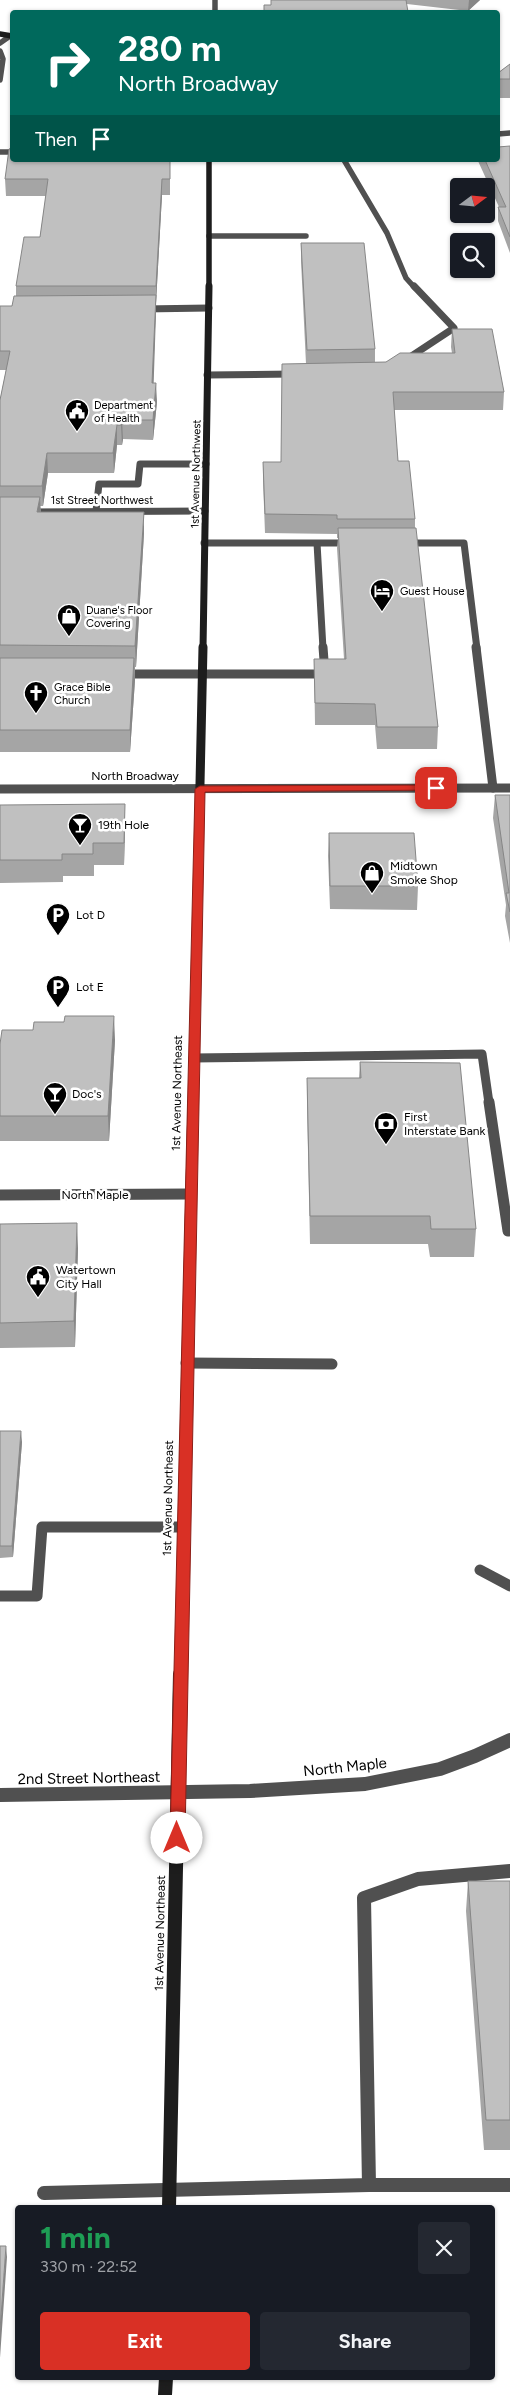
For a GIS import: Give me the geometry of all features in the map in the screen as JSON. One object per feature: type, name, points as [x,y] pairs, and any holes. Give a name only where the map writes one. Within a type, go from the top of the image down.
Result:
[{"type":"main road","name":"1st Avenue Northwest","points":[[200,789],[209,308],[209,162]]},
{"type":"main road","name":"1st Avenue Northeast","points":[[169,2205],[200,789]]},
{"type":"main road","points":[[165,2395],[166,2380]]},
{"type":"street","points":[[0,51],[3,59],[0,80]]},
{"type":"street","points":[[345,162],[387,233],[406,278],[454,328],[400,364]]},
{"type":"street","points":[[209,236],[306,236]]},
{"type":"street","points":[[139,309],[209,308]]},
{"type":"street","points":[[208,375],[306,374]]},
{"type":"street","points":[[96,511],[99,484],[138,484],[140,464],[206,464]]},
{"type":"street","name":"1st Street Northwest","points":[[19,512],[205,510]]},
{"type":"street","points":[[204,543],[356,543]]},
{"type":"street","points":[[115,674],[325,674],[317,543]]},
{"type":"street","points":[[395,543],[464,543],[493,788]]},
{"type":"street","name":"North Broadway","points":[[0,789],[510,788]]},
{"type":"street","points":[[193,1058],[482,1054],[508,1231]]},
{"type":"street","name":"North Maple","points":[[0,1195],[190,1194]]},
{"type":"street","points":[[186,1364],[332,1364]]},
{"type":"street","points":[[0,1596],[37,1596],[42,1527],[183,1527]]},
{"type":"street","points":[[480,1570],[510,1586]]},
{"type":"street","name":"North Maple","points":[[178,1793],[349,1786],[408,1776],[481,1756],[510,1740]]},
{"type":"street","name":"2nd Street Northeast","points":[[0,1796],[178,1793]]},
{"type":"street","points":[[368,2185],[364,1898],[418,1879],[510,1871]]},
{"type":"street","points":[[44,2193],[368,2185],[510,2186]]},
{"type":"building","points":[[271,0],[406,0],[408,10],[264,10],[264,5],[271,5]]},
{"type":"building","points":[[510,64],[510,79],[500,79],[500,72]]},
{"type":"building","points":[[510,146],[510,237],[498,207],[506,207],[495,182],[495,178],[493,178],[486,162],[500,162],[500,147]]},
{"type":"building","points":[[9,149],[10,162],[170,162],[170,179],[162,179],[156,286],[16,286],[24,237],[40,237],[48,179],[5,179]]},
{"type":"building","points":[[301,243],[364,243],[375,349],[307,350]]},
{"type":"building","points":[[156,295],[152,383],[156,383],[153,420],[122,420],[121,425],[117,425],[113,453],[47,453],[42,486],[0,486],[0,400],[10,351],[0,351],[0,306],[12,306],[14,296]]},
{"type":"building","points":[[452,329],[492,329],[504,392],[393,392],[398,461],[409,461],[415,519],[337,519],[337,515],[265,514],[263,462],[281,462],[282,364],[386,362],[400,353],[455,353]]},
{"type":"building","points":[[0,497],[40,497],[37,512],[144,512],[135,646],[0,645]]},
{"type":"building","name":"Guest House","points":[[338,528],[416,528],[438,727],[377,727],[375,704],[315,703],[314,659],[346,659]]},
{"type":"building","points":[[0,658],[134,658],[130,730],[0,730]]},
{"type":"building","points":[[495,795],[510,795],[510,912],[506,893],[509,893]]},
{"type":"building","points":[[125,804],[124,843],[93,843],[93,854],[62,854],[62,860],[0,860],[0,805]]},
{"type":"building","points":[[329,833],[414,833],[418,886],[330,886]]},
{"type":"building","name":"Doc's","points":[[65,1016],[114,1016],[108,1116],[0,1116],[0,1044],[2,1030],[33,1030],[34,1022],[64,1022]]},
{"type":"building","name":"First Interstate Bank","points":[[360,1062],[460,1063],[476,1229],[431,1229],[430,1216],[310,1216],[307,1078],[361,1078]]},
{"type":"building","name":"Watertown City Hall","points":[[77,1223],[74,1321],[0,1323],[0,1224]]},
{"type":"building","points":[[0,1431],[21,1431],[12,1546],[0,1546]]},
{"type":"building","points":[[468,1881],[510,1881],[510,2120],[486,2120]]},
{"type":"building","points":[[0,2246],[6,2246],[0,2330]]},
{"type":"place","name":"Department of Health","points":[[77,432]]},
{"type":"place","name":"Guest House","points":[[382,612]]},
{"type":"place","name":"Duane's Floor Covering","points":[[69,637]]},
{"type":"place","name":"Grace Bible Church","points":[[36,714]]},
{"type":"place","name":"19th Hole","points":[[80,846]]},
{"type":"place","name":"Midtown Smoke Shop","points":[[372,894]]},
{"type":"place","name":"Lot D","points":[[58,936]]},
{"type":"place","name":"Lot E","points":[[58,1008]]},
{"type":"place","name":"Doc's","points":[[55,1115]]},
{"type":"place","name":"First Interstate Bank","points":[[386,1145]]},
{"type":"place","name":"Watertown City Hall","points":[[38,1298]]},
{"type":"route","points":[[177,1838],[200,789],[436,788]]}]
